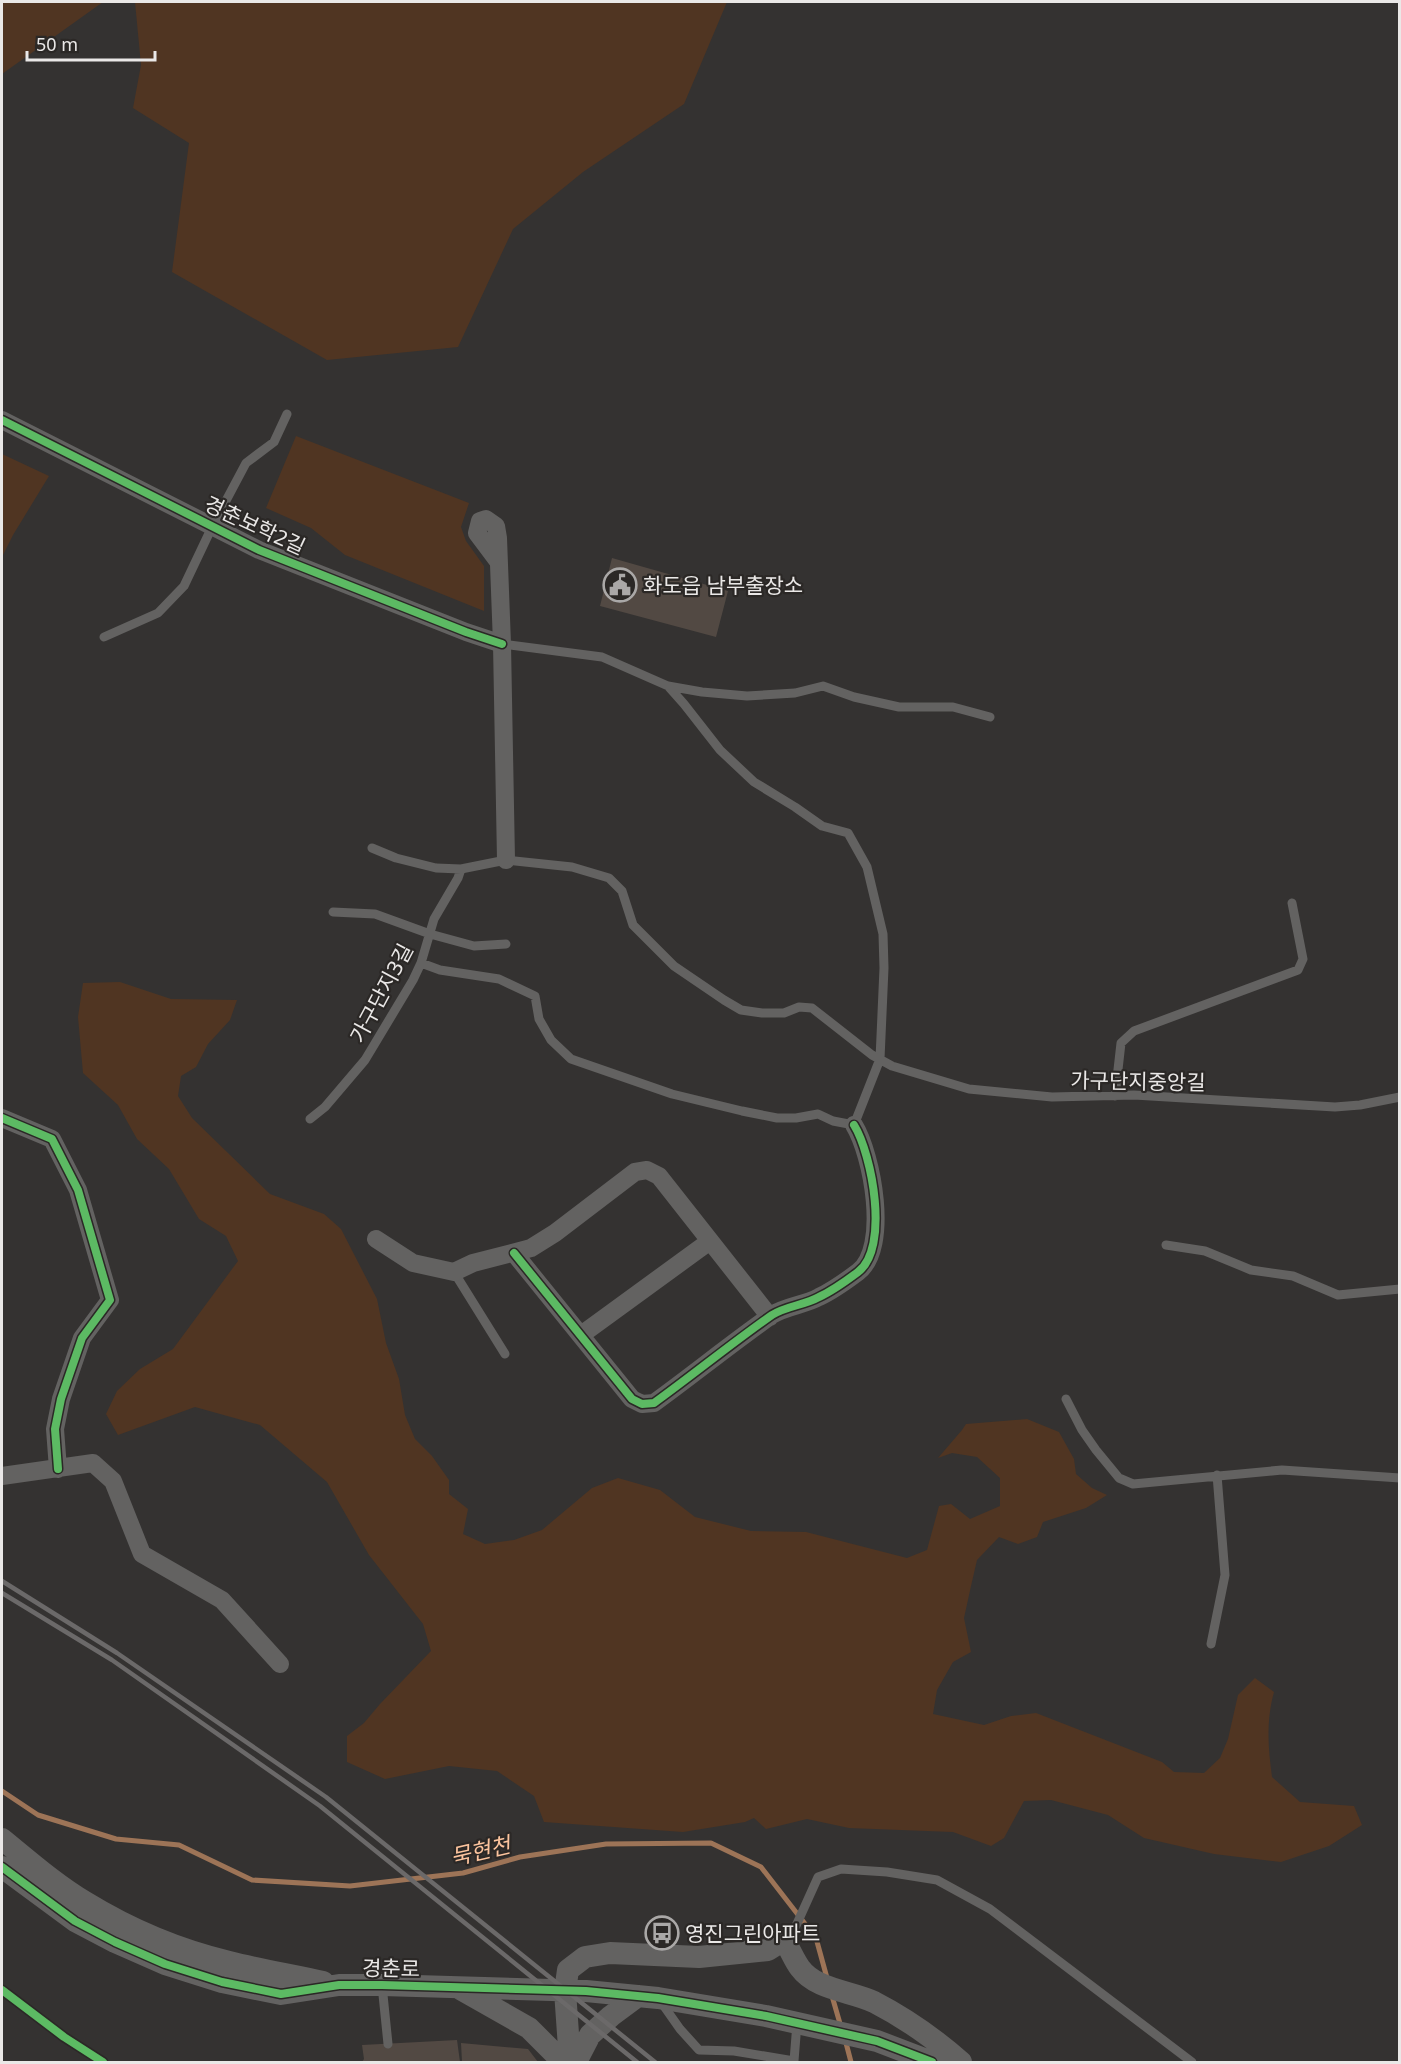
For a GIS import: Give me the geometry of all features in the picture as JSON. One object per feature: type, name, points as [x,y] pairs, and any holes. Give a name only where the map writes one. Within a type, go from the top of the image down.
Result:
[{"type":"street","name":"경춘보학2길","points":[[2,420],[259,550],[502,644]]},
{"type":"street","points":[[498,561],[506,860]]},
{"type":"street","points":[[2,1118],[52,1139],[78,1190],[110,1300],[82,1338],[61,1399],[55,1429],[58,1469]]},
{"type":"street","points":[[514,1252],[632,1399],[642,1404],[654,1403],[775,1313],[819,1298],[861,1270],[873,1247],[877,1222],[872,1181],[862,1137],[854,1125]]},
{"type":"street","points":[[376,1239],[413,1263],[454,1272],[472,1263],[531,1248],[555,1233],[635,1172],[647,1170],[659,1176],[770,1317]]},
{"type":"street","points":[[581,1335],[710,1241]]},
{"type":"street","points":[[2,1476],[93,1463],[113,1481],[142,1554],[222,1600],[280,1664]]},
{"type":"street","name":"경춘로","points":[[2,1839],[51,1879],[86,1903],[172,1944],[227,1962],[339,1985]]},
{"type":"street","name":"경춘로","points":[[2,1867],[75,1921],[115,1942],[165,1964],[222,1982],[281,1994],[339,1985],[382,1985],[565,1991],[648,1997],[731,2009],[877,2040],[932,2062]]},
{"type":"street","points":[[570,2062],[565,1991],[568,1970],[585,1957],[610,1953],[699,1957],[768,1950],[790,1934],[801,1970],[819,1984],[874,2002],[907,2021],[961,2062]]},
{"type":"street","points":[[458,1987],[529,2028],[563,2062]]},
{"type":"street","points":[[576,2062],[590,2036],[611,2016],[648,1997]]},
{"type":"lane","points":[[104,637],[158,612],[184,586],[212,526],[246,463],[274,442],[287,414]]},
{"type":"lane","points":[[502,644],[602,657],[668,686],[702,692],[747,696],[795,693],[823,686],[855,697],[899,707],[952,707],[990,717]]},
{"type":"lane","points":[[421,963],[440,970],[499,979],[535,996],[539,1018],[550,1040],[571,1059],[607,1073],[672,1094],[742,1111],[777,1118],[796,1118],[818,1113],[833,1121],[854,1125],[880,1059],[884,969],[883,934],[867,867],[849,834],[822,826],[754,782],[720,750],[668,686]]},
{"type":"lane","name":"가구단지중앙길","points":[[372,848],[396,858],[436,868],[460,869],[506,860],[572,867],[609,878],[622,891],[633,925],[674,966],[741,1010],[784,1013],[799,1007],[812,1008],[872,1055],[892,1066],[969,1089],[1052,1097],[1115,1096],[1335,1107],[1360,1105],[1400,1097]]},
{"type":"lane","name":"가구단지3길","points":[[310,1119],[325,1107],[365,1060],[413,980],[421,963],[434,920],[458,878],[460,869]]},
{"type":"lane","points":[[1115,1096],[1120,1043],[1134,1031],[1298,970],[1302,959],[1292,903]]},
{"type":"lane","points":[[333,912],[375,914],[430,934],[474,946],[507,944]]},
{"type":"lane","points":[[1166,1245],[1205,1251],[1251,1270],[1293,1276],[1338,1295],[1400,1289]]},
{"type":"lane","points":[[454,1272],[505,1354]]},
{"type":"lane","points":[[1066,1399],[1086,1437],[1119,1478],[1133,1484],[1282,1470],[1400,1478]]},
{"type":"lane","points":[[1211,1644],[1225,1575],[1217,1475]]},
{"type":"lane","points":[[790,1934],[818,1877],[841,1869],[887,1872],[937,1880],[990,1909],[1192,2062]]},
{"type":"lane","points":[[382,1985],[387,2044]]},
{"type":"lane","points":[[648,1997],[699,2050],[734,2051],[794,2061],[802,2024]]},
{"type":"shaded area","points":[[2,2],[103,2],[2,74]]},
{"type":"shaded area","points":[[135,2],[727,2],[684,104],[583,172],[513,229],[458,347],[327,360],[172,272],[189,143],[133,108],[141,65]]},
{"type":"shaded area","points":[[296,436],[469,503],[461,527],[466,541],[484,566],[484,611],[345,555],[311,528],[266,508]]},
{"type":"shaded area","points":[[2,454],[49,476],[2,557]]},
{"type":"shaded area","points":[[120,982],[171,999],[237,1000],[230,1020],[208,1044],[196,1067],[181,1076],[178,1096],[192,1118],[270,1194],[324,1214],[341,1229],[377,1299],[386,1343],[399,1379],[405,1415],[415,1439],[432,1456],[449,1480],[449,1494],[468,1509],[463,1534],[485,1544],[514,1540],[542,1530],[592,1488],[618,1478],[660,1490],[695,1517],[751,1531],[806,1532],[907,1558],[927,1550],[939,1506],[951,1504],[970,1519],[1000,1506],[1000,1478],[977,1457],[952,1453],[938,1458],[966,1424],[1027,1419],[1059,1432],[1074,1459],[1076,1474],[1092,1488],[1107,1495],[1086,1508],[1043,1522],[1037,1537],[1018,1544],[999,1537],[977,1560],[964,1618],[971,1652],[953,1662],[937,1690],[933,1714],[984,1725],[1011,1716],[1036,1713],[1162,1762],[1174,1772],[1204,1773],[1220,1758],[1228,1739],[1238,1695],[1255,1678],[1274,1692],[1268,1734],[1272,1777],[1300,1802],[1354,1806],[1362,1825],[1329,1846],[1281,1862],[1214,1854],[1144,1838],[1108,1815],[1051,1800],[1024,1801],[1004,1838],[991,1846],[953,1832],[849,1828],[807,1819],[766,1829],[754,1818],[745,1822],[683,1832],[544,1822],[534,1796],[497,1771],[449,1766],[385,1779],[347,1762],[347,1736],[364,1723],[431,1651],[423,1624],[369,1555],[327,1482],[260,1425],[195,1407],[118,1435],[106,1414],[117,1391],[140,1369],[173,1349],[238,1261],[226,1236],[199,1219],[169,1169],[137,1139],[118,1105],[83,1073],[78,1017],[83,983]]},
{"type":"building","points":[[612,558],[728,591],[716,637],[600,606]]},
{"type":"building","points":[[457,2040],[460,2062],[362,2062],[364,2059],[362,2045]]},
{"type":"building","points":[[461,2043],[528,2049],[538,2062],[462,2062]]},
{"type":"waterway","name":"묵현천","points":[[2,1791],[38,1815],[116,1839],[179,1845],[252,1880],[350,1886],[463,1873],[520,1857],[606,1844],[711,1843],[761,1867],[816,1938],[827,1978]]},
{"type":"waterway","name":"묵현천","points":[[832,1996],[841,2027]]},
{"type":"waterway","name":"묵현천","points":[[845,2039],[851,2062]]},
{"type":"railway","points":[[2,1581],[117,1653],[326,1797],[655,2062]]},
{"type":"railway","points":[[2,1593],[112,1660],[320,1806],[637,2062]]},
{"type":"cycle path","points":[[2,420],[259,550],[502,644]]},
{"type":"cycle path","points":[[2,1118],[52,1139],[78,1190],[110,1300],[82,1338],[61,1399],[55,1429],[58,1469]]},
{"type":"cycle path","points":[[514,1253],[632,1399],[642,1404],[654,1403],[772,1315],[814,1300],[829,1292],[858,1272],[868,1260],[876,1223],[875,1200],[867,1157],[854,1125]]},
{"type":"cycle path","points":[[2,1867],[75,1921],[115,1942],[165,1964],[222,1982],[281,1994],[339,1985],[382,1985],[586,1991],[658,1998],[766,2016],[877,2041],[932,2062]]},
{"type":"cycle path","points":[[2,1990],[64,2037],[103,2062]]},
{"type":"place","name":"화도읍 남부출장소","points":[[620,585]]},
{"type":"place","name":"영진그린아파트","points":[[662,1933]]}]
